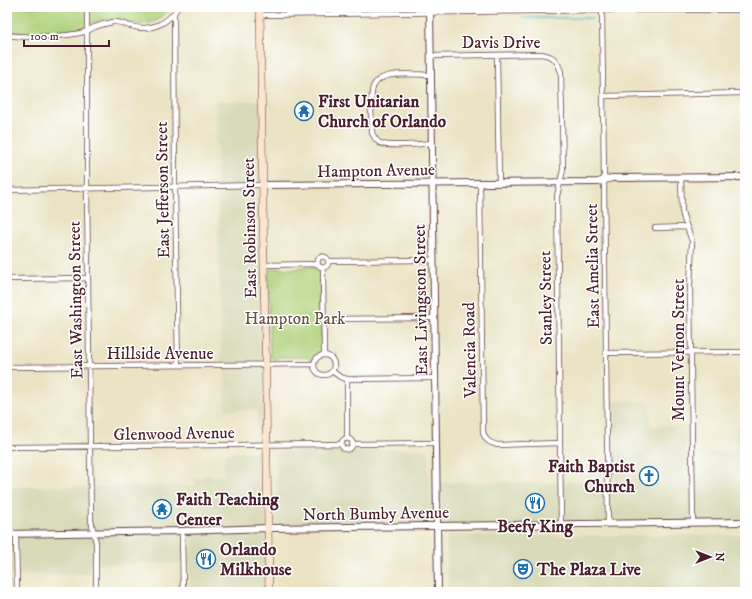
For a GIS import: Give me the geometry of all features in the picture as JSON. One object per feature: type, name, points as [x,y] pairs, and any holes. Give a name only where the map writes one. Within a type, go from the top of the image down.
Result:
[{"type":"main road","name":"East Robinson Street","points":[[260,7],[269,592]]},
{"type":"street","points":[[7,35],[29,37],[73,34],[87,32],[96,26],[114,22],[137,28],[148,27],[168,20],[178,7]]},
{"type":"street","points":[[345,7],[345,14]]},
{"type":"street","name":"East Washington Street","points":[[87,8],[87,188],[91,520],[96,543],[96,592]]},
{"type":"street","points":[[260,15],[345,14],[430,10],[602,8],[745,10]]},
{"type":"street","name":"East Amelia Street","points":[[602,8],[608,524]]},
{"type":"street","name":"East Livingston Street","points":[[430,10],[438,592]]},
{"type":"street","name":"East Jefferson Street","points":[[174,14],[174,188],[178,365]]},
{"type":"street","name":"Davis Drive","points":[[431,56],[541,54],[549,55],[558,62],[561,72]]},
{"type":"street","points":[[497,55],[499,183]]},
{"type":"street","name":"Stanley Street","points":[[561,72],[563,170],[557,196],[561,525]]},
{"type":"street","points":[[432,75],[389,75],[380,78],[374,84],[372,91],[372,133],[375,139],[381,143],[389,145],[433,143]]},
{"type":"street","points":[[603,96],[745,93]]},
{"type":"street","name":"Hampton Avenue","points":[[7,190],[598,182],[612,178],[745,177]]},
{"type":"street","name":"Mount Vernon Street","points":[[681,178],[682,211],[686,227],[692,241],[690,286],[693,523]]},
{"type":"street","name":"Valencia Road","points":[[480,183],[483,432],[485,438],[490,443],[498,446],[560,443]]},
{"type":"street","points":[[655,228],[686,227]]},
{"type":"street","points":[[318,264],[319,258],[322,256],[327,257],[329,261]]},
{"type":"street","points":[[329,261],[434,260]]},
{"type":"street","points":[[322,268],[327,266],[329,261]]},
{"type":"street","points":[[264,265],[318,264],[322,268],[324,354]]},
{"type":"street","points":[[7,278],[88,278]]},
{"type":"street","points":[[323,319],[435,318]]},
{"type":"street","points":[[606,353],[745,352]]},
{"type":"street","points":[[324,354],[331,357],[334,361],[334,365],[332,371],[326,375],[320,375],[314,369],[313,364],[317,357],[324,354]]},
{"type":"street","name":"Hillside Avenue","points":[[7,367],[313,364]]},
{"type":"street","points":[[332,371],[340,377],[347,379],[435,378]]},
{"type":"street","points":[[347,379],[347,438]]},
{"type":"street","points":[[347,438],[352,441],[353,444]]},
{"type":"street","points":[[347,438],[344,439],[341,444],[344,449],[350,449],[353,444]]},
{"type":"street","points":[[353,444],[436,443]]},
{"type":"street","name":"Glenwood Avenue","points":[[7,447],[341,444]]},
{"type":"street","name":"North Bumby Avenue","points":[[7,534],[268,528],[745,522]]},
{"type":"street","points":[[182,531],[183,592]]},
{"type":"street","points":[[16,533],[17,592]]},
{"type":"shaded area","points":[[216,101],[261,101],[268,592],[226,592],[225,588],[190,589],[190,563],[90,564],[90,574],[12,575],[12,587],[7,588],[7,487],[195,486],[195,479],[202,479],[202,476],[224,476],[224,453],[258,452],[257,410],[225,410],[225,372],[221,360]]},
{"type":"shaded area","points":[[614,401],[650,401],[650,426],[686,426],[686,453],[736,452],[736,427],[745,426],[745,522],[276,528],[276,454],[279,452],[425,449],[428,452],[429,483],[614,482]]},
{"type":"shaded area","points":[[745,535],[745,592],[448,592],[447,536]]},
{"type":"green space","points":[[7,7],[171,7],[162,17],[149,23],[138,24],[107,19],[70,31],[42,33],[7,31]]},
{"type":"green space","name":"Hampton Park","points":[[317,266],[320,269],[322,349],[320,353],[310,361],[308,357],[279,357],[276,360],[271,358],[268,276],[270,270],[272,268],[297,269],[300,267]]},
{"type":"waterway","points":[[523,18],[593,18]]},
{"type":"place","name":"First Unitarian Church of Orlando","points":[[304,111]]},
{"type":"place","name":"Faith Baptist Church","points":[[649,476]]},
{"type":"place","name":"Beefy King","points":[[535,503]]},
{"type":"place","name":"Faith Teaching Center","points":[[162,509]]},
{"type":"place","name":"Orlando Milkhouse","points":[[206,559]]},
{"type":"place","name":"The Plaza Live","points":[[523,569]]}]
